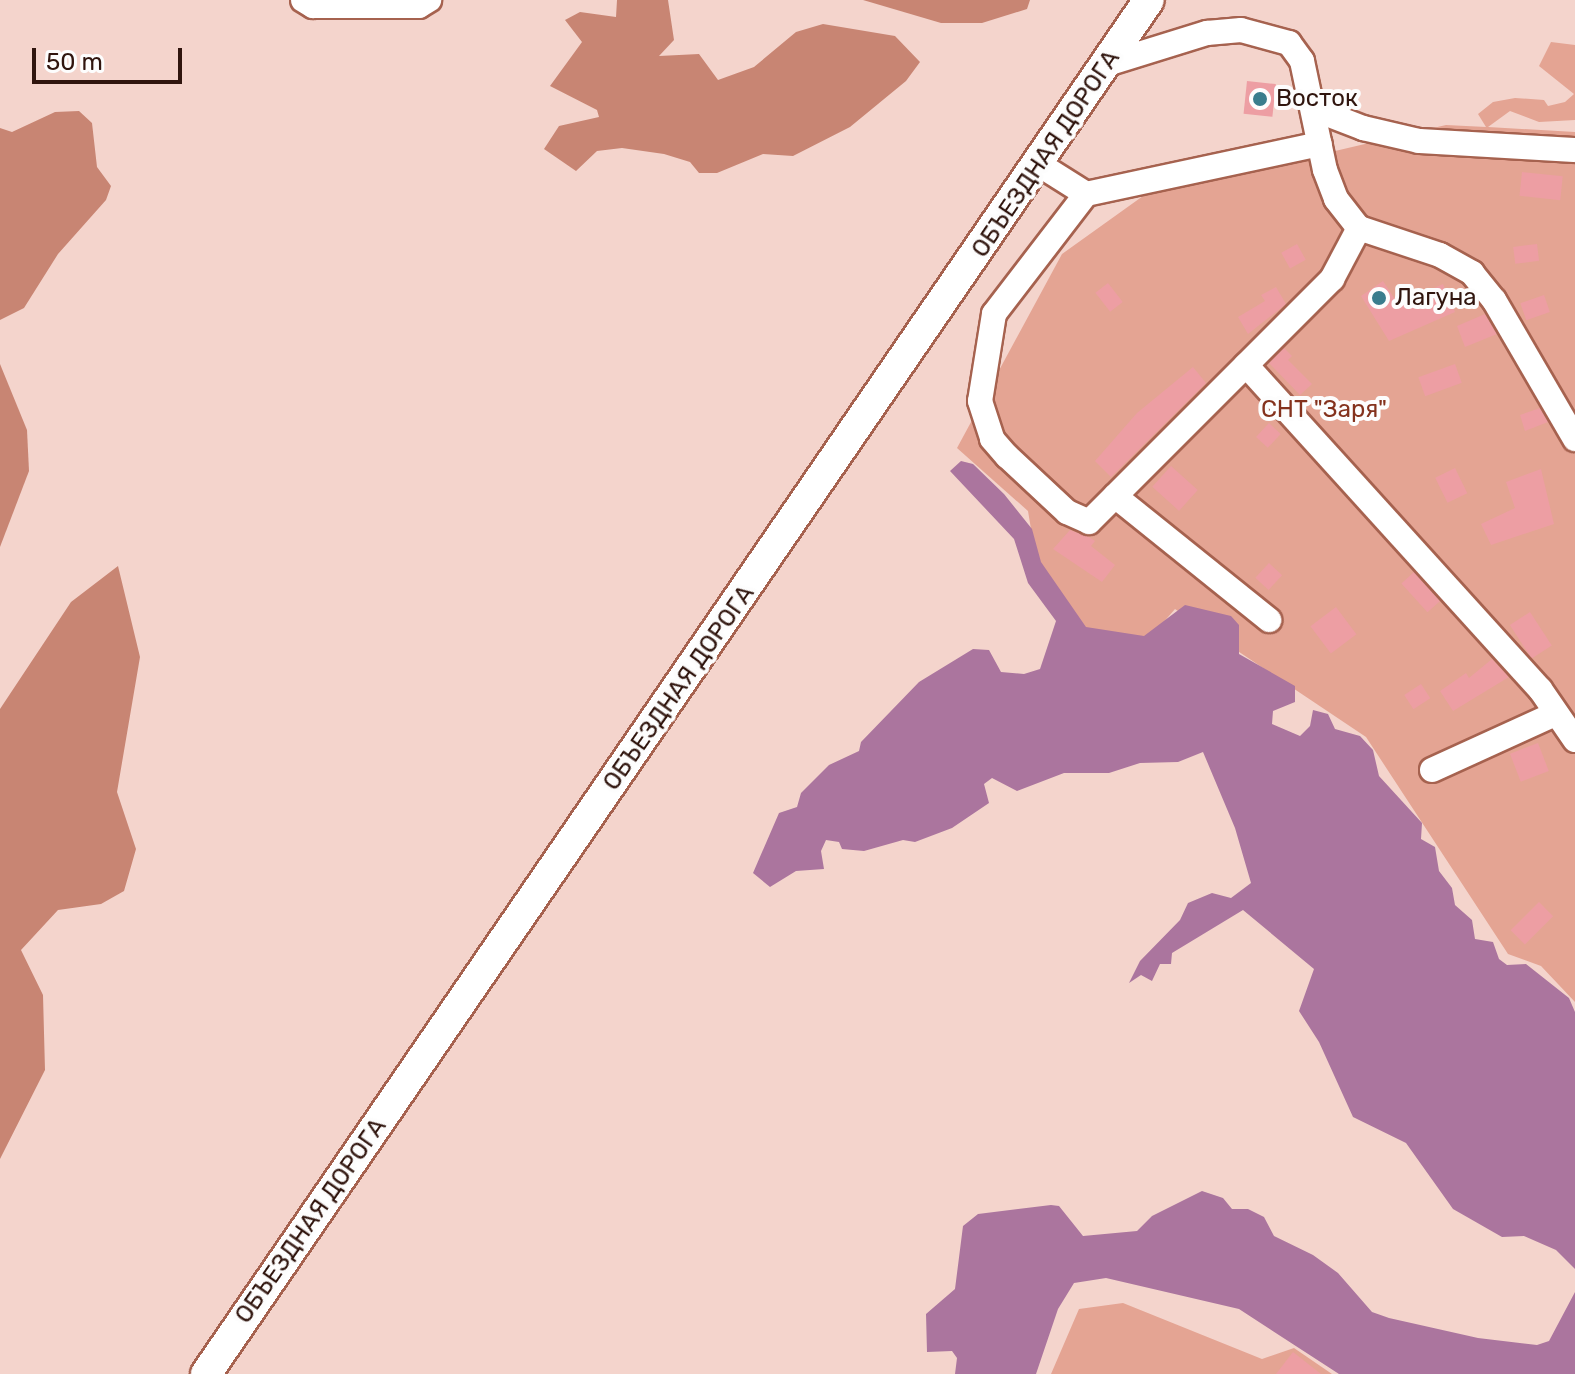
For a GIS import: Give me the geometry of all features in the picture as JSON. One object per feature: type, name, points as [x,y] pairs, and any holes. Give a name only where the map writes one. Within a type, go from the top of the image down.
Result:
[{"type":"main road","points":[[1110,63],[1131,0]]},
{"type":"main road","name":"ОБЪЕЗДНАЯ ДОРОГА","points":[[206,1374],[1040,165],[1149,0]]},
{"type":"main road","points":[[1110,63],[1157,0]]},
{"type":"lane","points":[[303,0],[313,6],[419,6],[429,0]]},
{"type":"lane","points":[[1110,63],[1207,33],[1271,34],[1289,43],[1302,61],[1336,199],[1359,228],[1440,255],[1472,273],[1494,300],[1575,439]]},
{"type":"lane","points":[[1314,109],[1363,128],[1419,141],[1575,150]]},
{"type":"lane","points":[[1320,144],[1086,194],[994,314],[980,401],[992,439],[1067,512],[1089,522],[1332,279],[1359,228]]},
{"type":"lane","points":[[1040,165],[1086,194]]},
{"type":"lane","points":[[1246,365],[1540,689],[1575,740]]},
{"type":"lane","points":[[1115,496],[1269,620]]},
{"type":"lane","points":[[1432,770],[1555,714]]},
{"type":"green space","name":"СНТ \"Заря\"","points":[[1551,42],[1575,45],[1575,120],[1539,122],[1510,111],[1488,127],[1575,132],[1575,1002],[1541,966],[1508,954],[1366,737],[1175,609],[1141,648],[1076,639],[1041,589],[1028,511],[957,448],[1062,254],[1143,196],[1446,125],[1486,127],[1478,114],[1493,102],[1515,98],[1544,100],[1548,106],[1565,102],[1574,94],[1539,66]]},
{"type":"green space","points":[[1123,1303],[1262,1359],[1294,1348],[1332,1374],[1051,1374],[1079,1309]]},
{"type":"shaded area","points":[[617,0],[668,0],[674,40],[659,56],[699,54],[718,80],[754,67],[796,32],[823,24],[895,36],[920,62],[906,81],[850,127],[793,156],[763,154],[717,173],[699,173],[690,162],[664,154],[622,148],[597,151],[576,171],[544,149],[559,126],[599,117],[597,110],[550,86],[582,42],[565,20],[580,12],[616,17]]},
{"type":"shaded area","points":[[863,0],[1030,0],[1027,9],[982,23],[941,23]]},
{"type":"shaded area","points":[[79,111],[92,123],[97,167],[111,186],[106,200],[58,254],[24,308],[0,320],[0,128],[12,132],[55,112]]},
{"type":"shaded area","points":[[0,364],[27,430],[29,471],[0,547]]},
{"type":"shaded area","points":[[961,461],[973,464],[1004,494],[1032,529],[1041,562],[1086,627],[1144,636],[1185,605],[1231,616],[1239,625],[1239,654],[1295,686],[1295,702],[1273,711],[1272,724],[1300,736],[1310,726],[1313,710],[1328,714],[1335,729],[1360,736],[1373,750],[1379,776],[1422,823],[1421,839],[1435,847],[1439,871],[1452,888],[1455,905],[1472,920],[1475,939],[1493,942],[1499,959],[1507,965],[1526,964],[1569,998],[1575,1012],[1575,1269],[1556,1250],[1524,1236],[1502,1237],[1453,1209],[1406,1143],[1353,1117],[1319,1042],[1299,1011],[1314,969],[1243,910],[1172,953],[1171,964],[1160,964],[1152,981],[1141,975],[1129,983],[1140,961],[1180,920],[1188,903],[1212,893],[1231,898],[1251,883],[1235,828],[1203,752],[1178,762],[1140,763],[1109,773],[1064,773],[1017,791],[992,778],[984,784],[989,803],[952,828],[915,842],[903,840],[864,851],[842,849],[839,842],[826,840],[821,851],[824,869],[796,871],[770,887],[753,873],[779,813],[797,807],[801,793],[829,765],[859,751],[861,742],[919,682],[973,649],[989,650],[1001,672],[1024,674],[1040,669],[1056,621],[1028,583],[1014,539],[950,471]]},
{"type":"shaded area","points":[[118,566],[140,657],[117,792],[136,849],[124,891],[101,904],[58,910],[21,950],[43,995],[45,1070],[0,1159],[0,709],[71,602]]},
{"type":"shaded area","points":[[1202,1191],[1223,1198],[1232,1209],[1248,1209],[1264,1217],[1274,1236],[1313,1255],[1338,1273],[1372,1312],[1389,1318],[1478,1338],[1537,1345],[1549,1341],[1575,1292],[1575,1374],[1339,1374],[1239,1309],[1106,1278],[1074,1283],[1058,1309],[1036,1374],[955,1374],[957,1358],[952,1351],[927,1352],[926,1314],[955,1289],[963,1226],[978,1214],[1051,1205],[1059,1206],[1083,1236],[1137,1231],[1152,1216]]},
{"type":"building","name":"Восток","points":[[1247,81],[1276,84],[1272,117],[1244,114]]},
{"type":"building","points":[[1522,172],[1563,176],[1560,200],[1519,196]]},
{"type":"building","points":[[1297,244],[1306,260],[1290,268],[1281,253]]},
{"type":"building","points":[[1537,244],[1539,261],[1515,264],[1513,247]]},
{"type":"building","points":[[1383,281],[1398,304],[1443,284],[1455,312],[1389,341],[1361,296]]},
{"type":"building","points":[[1108,283],[1123,302],[1110,312],[1095,293]]},
{"type":"building","points":[[1276,287],[1286,304],[1248,334],[1238,317],[1265,301],[1261,295]]},
{"type":"building","points":[[1544,295],[1550,312],[1526,320],[1520,303]]},
{"type":"building","points":[[1485,314],[1497,334],[1465,347],[1457,326]]},
{"type":"building","points":[[1284,348],[1292,356],[1288,360],[1312,384],[1300,395],[1269,363]]},
{"type":"building","points":[[1455,364],[1462,383],[1425,396],[1418,377]]},
{"type":"building","points":[[1193,367],[1206,383],[1111,477],[1095,461],[1137,413]]},
{"type":"building","points":[[1540,408],[1548,422],[1525,431],[1520,415]]},
{"type":"building","points":[[1269,423],[1281,434],[1268,448],[1256,437]]},
{"type":"building","points":[[1171,466],[1198,490],[1179,511],[1152,487]]},
{"type":"building","points":[[1455,468],[1467,493],[1448,503],[1435,478]]},
{"type":"building","points":[[1541,469],[1554,524],[1491,545],[1481,524],[1515,508],[1506,482]]},
{"type":"building","points":[[1070,530],[1095,541],[1091,546],[1115,565],[1102,582],[1053,549]]},
{"type":"building","points":[[1269,563],[1282,575],[1269,590],[1255,578]]},
{"type":"building","points":[[1414,572],[1440,601],[1427,612],[1401,583]]},
{"type":"building","points":[[1336,607],[1356,634],[1331,653],[1310,626]]},
{"type":"building","points":[[1530,612],[1552,646],[1532,659],[1510,625]]},
{"type":"building","points":[[1492,659],[1509,677],[1453,711],[1440,691],[1466,673],[1469,678]]},
{"type":"building","points":[[1421,684],[1430,698],[1413,709],[1404,695]]},
{"type":"building","points":[[1538,743],[1549,771],[1521,782],[1510,754]]},
{"type":"building","points":[[1539,902],[1553,916],[1525,944],[1511,930]]},
{"type":"building","points":[[1293,1352],[1321,1374],[1276,1374]]},
{"type":"place","name":"Восток","points":[[1260,99]]},
{"type":"place","name":"Лагуна","points":[[1379,298]]}]
